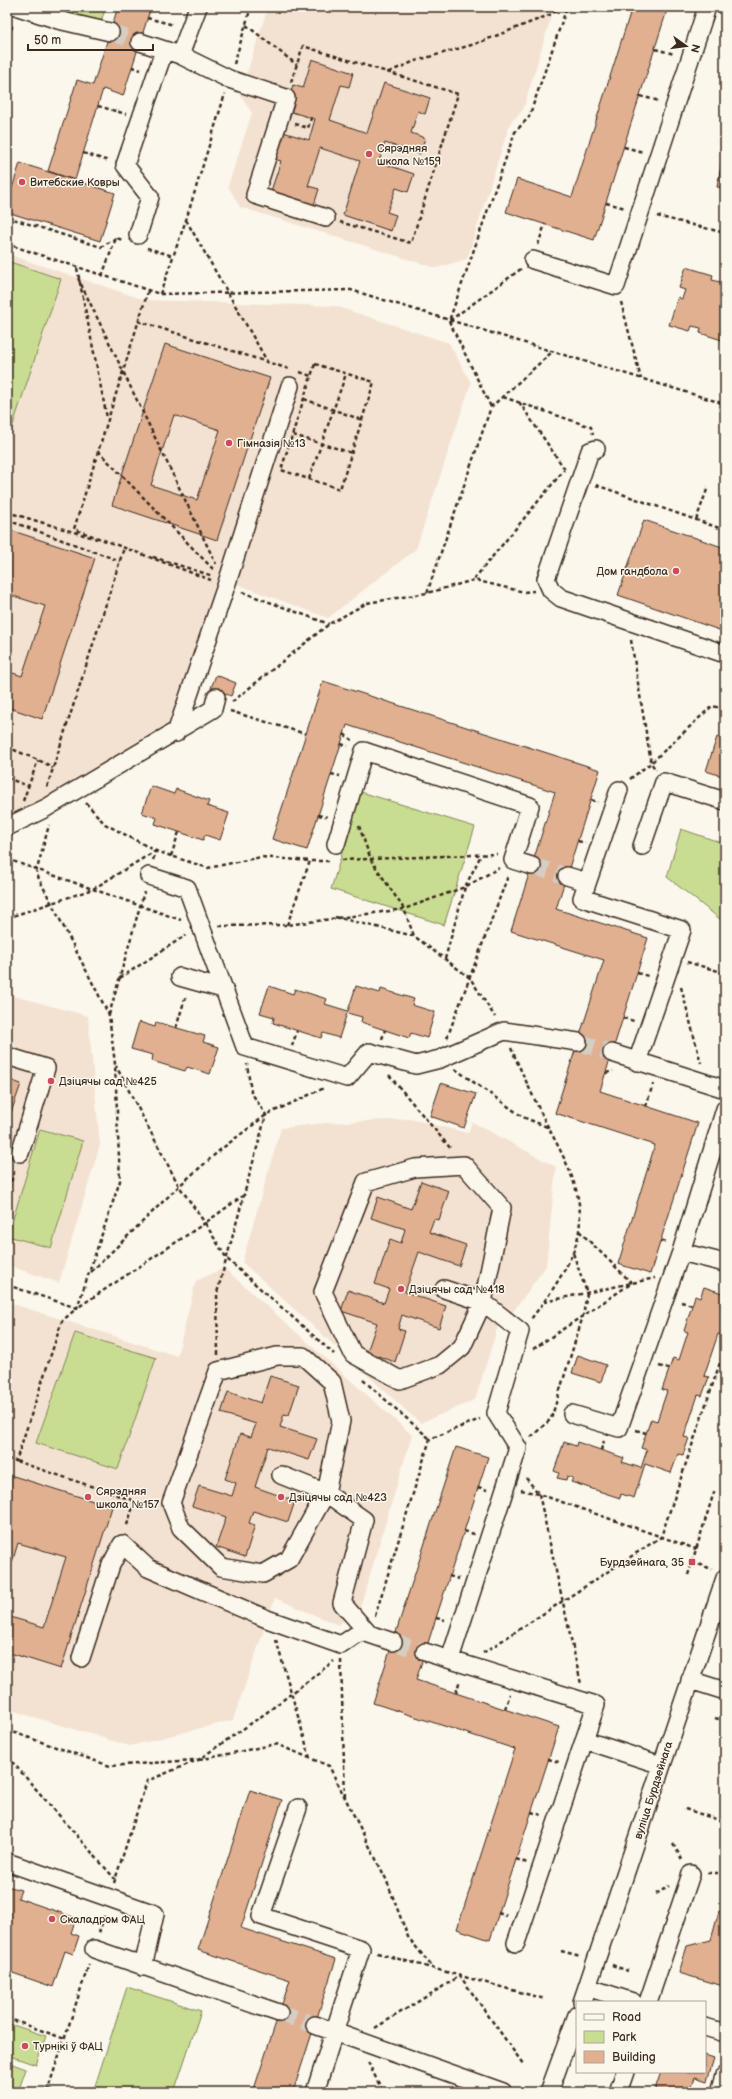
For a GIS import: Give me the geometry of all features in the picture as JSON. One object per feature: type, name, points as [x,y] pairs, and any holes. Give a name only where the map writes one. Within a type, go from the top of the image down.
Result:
[{"type":"street","points":[[18,7],[58,20],[110,32]]},
{"type":"street","points":[[138,235],[150,197],[125,165],[141,118],[172,53],[190,30],[198,7]]},
{"type":"street","points":[[532,260],[616,286],[707,7]]},
{"type":"street","points":[[140,42],[172,53],[229,79],[286,98],[255,195],[326,218]]},
{"type":"street","points":[[176,733],[220,577],[290,386]]},
{"type":"street","points":[[596,449],[590,451],[546,579],[551,590],[562,598],[628,622],[725,654]]},
{"type":"street","points":[[7,827],[46,808],[223,704]]},
{"type":"street","points":[[336,844],[364,751],[530,806],[513,860],[532,866]]},
{"type":"street","points":[[642,846],[664,782],[725,800]]},
{"type":"street","points":[[619,790],[582,898],[682,930],[677,959],[637,1062]]},
{"type":"street","points":[[149,876],[187,888],[245,1047],[347,1078],[369,1052],[416,1065],[440,1058],[504,1031],[578,1042]]},
{"type":"street","points":[[567,876],[587,882]]},
{"type":"street","points":[[186,979],[223,989]]},
{"type":"street","points":[[612,1053],[725,1089]]},
{"type":"street","points":[[7,1056],[46,1068],[20,1153]]},
{"type":"street","points":[[572,1414],[619,1428],[681,1252],[725,1109]]},
{"type":"street","points":[[464,1165],[502,1208],[484,1302],[462,1347],[440,1365],[400,1380],[353,1354],[323,1292],[366,1182],[415,1168],[464,1165]]},
{"type":"street","points":[[681,1252],[725,1263]]},
{"type":"street","points":[[444,1289],[484,1302],[520,1331],[496,1413],[516,1455],[450,1659]]},
{"type":"street","points":[[277,1356],[303,1356],[332,1382],[341,1422],[326,1493],[289,1559],[263,1574],[221,1567],[181,1528],[171,1504],[218,1371],[277,1356]]},
{"type":"street","points":[[281,1475],[326,1493],[364,1520],[342,1603],[366,1632],[393,1642]]},
{"type":"street","points":[[81,1658],[111,1565],[122,1544],[148,1568],[270,1620],[341,1645],[366,1632]]},
{"type":"street","name":"вуліца Бурдзейнага","points":[[584,1994],[690,1680],[722,1575]]},
{"type":"street","points":[[425,1652],[596,1705],[516,1943]]},
{"type":"street","points":[[690,1680],[725,1691]]},
{"type":"street","points":[[584,1740],[661,1765]]},
{"type":"street","points":[[298,1808],[261,1916],[361,1949],[315,2092]]},
{"type":"street","points":[[7,1862],[155,1914],[143,1967]]},
{"type":"street","points":[[648,2001],[691,1874]]},
{"type":"street","points":[[94,1949],[279,2013]]},
{"type":"street","points":[[584,1994],[627,2001]]},
{"type":"street","points":[[550,2092],[576,2018]]},
{"type":"street","points":[[315,2025],[503,2092]]},
{"type":"street","points":[[706,2027],[725,2033]]},
{"type":"street","points":[[618,2092],[625,2073]]},
{"type":"street","points":[[720,2092],[725,2075]]},
{"type":"path","points":[[7,43],[18,7]]},
{"type":"path","points":[[160,294],[186,220],[251,7]]},
{"type":"path","points":[[388,72],[415,61],[475,44],[552,14],[560,7]]},
{"type":"path","points":[[491,407],[449,321],[515,132],[529,117],[567,7]]},
{"type":"path","points":[[148,18],[190,30]]},
{"type":"path","points":[[246,25],[296,65]]},
{"type":"path","points":[[286,98],[303,46],[458,94],[412,243],[326,218]]},
{"type":"path","points":[[98,106],[141,118]]},
{"type":"path","points":[[280,119],[308,128],[311,118]]},
{"type":"path","points":[[83,153],[125,165]]},
{"type":"path","points":[[7,217],[101,247],[116,238]]},
{"type":"path","points":[[670,219],[725,233]]},
{"type":"path","points":[[186,220],[267,362]]},
{"type":"path","points":[[449,321],[532,260],[545,224]]},
{"type":"path","points":[[7,244],[148,292],[160,294],[351,290],[725,404]]},
{"type":"path","points":[[77,268],[108,420]]},
{"type":"path","points":[[78,278],[220,577]]},
{"type":"path","points":[[616,286],[641,379]]},
{"type":"path","points":[[148,292],[74,529],[124,548],[220,577]]},
{"type":"path","points":[[138,321],[311,376]]},
{"type":"path","points":[[427,593],[491,407],[552,352]]},
{"type":"path","points":[[315,364],[346,374],[374,382],[340,489],[281,470],[315,364]]},
{"type":"path","points":[[309,479],[346,374]]},
{"type":"path","points":[[503,396],[591,427],[596,449]]},
{"type":"path","points":[[304,399],[362,420]]},
{"type":"path","points":[[519,402],[564,470],[595,485],[725,530]]},
{"type":"path","points":[[293,435],[352,453]]},
{"type":"path","points":[[98,451],[220,577]]},
{"type":"path","points":[[474,580],[564,470]]},
{"type":"path","points":[[696,520],[708,487]]},
{"type":"path","points":[[7,512],[220,577],[328,624]]},
{"type":"path","points":[[7,520],[120,560]]},
{"type":"path","points":[[77,1308],[91,1272],[120,1181],[115,1064],[109,1015],[35,869],[51,816],[42,802],[124,548]]},
{"type":"path","points":[[223,704],[328,624],[368,603],[427,593],[474,580],[524,592],[551,590]]},
{"type":"path","points":[[628,622],[651,763],[664,782]]},
{"type":"path","points":[[223,704],[306,734]]},
{"type":"path","points":[[635,774],[651,763],[712,706],[725,709]]},
{"type":"path","points":[[7,748],[38,760],[53,768]]},
{"type":"path","points":[[21,805],[38,760]]},
{"type":"path","points":[[7,778],[28,786]]},
{"type":"path","points":[[74,792],[105,824],[156,851]]},
{"type":"path","points":[[350,799],[371,860],[404,909],[414,936]]},
{"type":"path","points":[[172,856],[179,832]]},
{"type":"path","points":[[109,1015],[156,851]]},
{"type":"path","points":[[7,918],[93,889],[156,851]]},
{"type":"path","points":[[445,959],[465,887],[481,855]]},
{"type":"path","points":[[7,859],[200,926],[288,925],[335,917],[404,909],[465,887],[513,860]]},
{"type":"path","points":[[513,860],[440,1058],[523,1117],[548,1127]]},
{"type":"path","points":[[288,925],[310,861]]},
{"type":"path","points":[[335,917],[414,936],[470,978],[504,1031],[527,1084],[573,1176],[580,1202],[579,1232],[572,1253],[544,1302],[520,1331]]},
{"type":"path","points":[[120,978],[200,926]]},
{"type":"path","points":[[706,1083],[677,959],[725,973]]},
{"type":"path","points":[[176,1028],[186,979]]},
{"type":"path","points":[[218,1371],[217,1293],[266,1115],[251,1092],[245,1047]]},
{"type":"path","points":[[369,1052],[464,1165]]},
{"type":"path","points":[[115,1064],[179,1186],[205,1223],[227,1259],[334,1355]]},
{"type":"path","points":[[646,1106],[658,1068]]},
{"type":"path","points":[[91,1272],[179,1186],[220,1150],[266,1115],[347,1078]]},
{"type":"path","points":[[7,1195],[20,1153]]},
{"type":"path","points":[[16,1461],[62,1321],[77,1308],[205,1223],[244,1195]]},
{"type":"path","points":[[579,1232],[632,1283]]},
{"type":"path","points":[[572,1253],[587,1293],[584,1316],[551,1419],[516,1455],[539,1494],[586,1702]]},
{"type":"path","points":[[544,1302],[673,1274]]},
{"type":"path","points":[[511,1363],[632,1283]]},
{"type":"path","points":[[7,1284],[77,1308]]},
{"type":"path","points":[[466,1664],[562,1600],[661,1537],[725,1348]]},
{"type":"path","points":[[358,1376],[430,1440]]},
{"type":"path","points":[[366,1632],[430,1440],[496,1413]]},
{"type":"path","points":[[7,1459],[135,1501],[122,1544]]},
{"type":"path","points":[[505,1486],[539,1494],[696,1549]]},
{"type":"path","points":[[688,1575],[715,1489]]},
{"type":"path","points":[[692,1562],[722,1575]]},
{"type":"path","points":[[270,1620],[290,1695],[310,1758]]},
{"type":"path","points":[[56,2092],[48,2091],[147,1781],[198,1760],[290,1695],[341,1656],[345,1801]]},
{"type":"path","points":[[715,1718],[725,1721]]},
{"type":"path","points":[[7,1730],[110,1766],[198,1760],[276,1744],[329,1766],[345,1801],[386,1879],[408,1937],[434,1968]]},
{"type":"path","points":[[7,1756],[115,1879]]},
{"type":"path","points":[[685,1809],[725,1822]]},
{"type":"path","points":[[361,1949],[545,1999]]},
{"type":"path","points":[[383,2092],[356,2040],[460,1976]]},
{"type":"path","points":[[460,1976],[523,2064]]},
{"type":"path","points":[[7,2018],[65,2039]]},
{"type":"shaded area","name":"Сярэдняя школа №159","points":[[268,7],[547,7],[552,14],[523,110],[510,123],[467,259],[436,268],[240,207],[228,186],[252,113],[240,95]]},
{"type":"shaded area","name":"Гімназія №13","points":[[7,254],[145,300],[335,306],[449,343],[471,383],[416,549],[328,618],[223,579],[170,728],[11,819],[7,818]]},
{"type":"shaded area","name":"Дзіцячы сад №425","points":[[7,994],[88,1016],[100,1145],[59,1283],[7,1265]]},
{"type":"shaded area","name":"Дзіцячы сад №418","points":[[410,1119],[468,1133],[472,1122],[556,1167],[546,1266],[513,1312],[498,1326],[475,1400],[420,1423],[242,1262],[281,1128],[325,1123]]},
{"type":"shaded area","points":[[224,1268],[412,1435],[359,1611],[338,1625],[275,1598],[233,1720],[130,1746],[7,1709],[7,1302],[177,1356],[196,1281]]},
{"type":"green space","points":[[69,7],[106,7],[101,21],[77,15],[68,9]]},
{"type":"green space","points":[[7,261],[61,279],[7,443]]},
{"type":"green space","points":[[361,792],[475,827],[444,925],[331,889]]},
{"type":"green space","points":[[681,829],[725,844],[725,923],[667,877]]},
{"type":"green space","points":[[40,1129],[83,1141],[51,1248],[8,1236]]},
{"type":"green space","points":[[75,1333],[156,1358],[118,1469],[36,1443]]},
{"type":"green space","points":[[127,1987],[201,2011],[174,2092],[93,2092]]},
{"type":"green space","name":"Турнікі ў ФАЦ","points":[[7,2023],[46,2036],[36,2065],[7,2055]]},
{"type":"green space","points":[[7,2062],[26,2069],[18,2092],[7,2092]]},
{"type":"building","points":[[118,7],[151,7],[123,96],[103,89],[75,180],[48,171],[77,80],[93,85]]},
{"type":"building","points":[[632,7],[668,7],[594,240],[506,212],[517,179],[572,197]]},
{"type":"building","points":[[312,59],[353,73],[349,87],[341,85],[330,120],[367,133],[384,83],[430,98],[425,114],[418,111],[411,133],[425,138],[420,154],[385,143],[379,162],[414,174],[408,192],[396,188],[387,212],[396,215],[391,231],[343,215],[360,161],[320,148],[308,186],[319,189],[314,205],[271,191],[281,161],[271,158],[280,131],[309,140],[315,119],[285,110],[293,85],[303,88]]},
{"type":"building","points":[[723,155],[725,155],[725,188],[717,187]]},
{"type":"building","points":[[20,163],[115,193],[100,241],[7,212],[7,204]]},
{"type":"building","points":[[686,267],[713,275],[712,280],[720,282],[722,277],[725,278],[725,341],[700,333],[701,328],[692,326],[690,331],[669,325],[678,297],[682,299],[685,290],[679,288]]},
{"type":"building","points":[[165,344],[270,378],[217,540],[112,505]],"holes":[[[174,415],[220,430],[197,500],[151,485]]]},
{"type":"building","name":"Дом гандбола","points":[[644,520],[725,548],[725,632],[618,595]]},
{"type":"building","points":[[7,529],[95,558],[42,719],[7,707],[7,671],[22,676],[45,606],[7,594]]},
{"type":"building","points":[[216,675],[236,683],[231,696],[211,688]]},
{"type":"building","points":[[323,681],[600,770],[556,909],[648,938],[600,1091],[698,1123],[650,1274],[618,1264],[655,1145],[555,1113],[604,960],[511,931],[555,792],[347,725],[307,850],[272,839]]},
{"type":"building","points":[[717,737],[725,740],[725,777],[706,771]]},
{"type":"building","points":[[151,786],[174,794],[176,789],[209,801],[207,806],[229,813],[220,840],[205,835],[203,840],[155,824],[157,818],[142,813]]},
{"type":"building","points":[[269,986],[293,994],[295,989],[327,999],[325,1004],[348,1011],[356,986],[380,993],[381,989],[414,999],[412,1005],[435,1012],[427,1038],[411,1033],[409,1038],[361,1022],[362,1017],[347,1013],[339,1038],[323,1033],[321,1038],[273,1023],[274,1017],[260,1013]]},
{"type":"building","points":[[139,1022],[155,1027],[156,1022],[205,1036],[203,1042],[219,1047],[210,1074],[187,1067],[185,1071],[152,1061],[153,1055],[131,1049]]},
{"type":"building","points":[[7,1079],[21,1084],[7,1124]]},
{"type":"building","points":[[441,1083],[476,1094],[464,1128],[430,1116]]},
{"type":"building","points":[[421,1181],[449,1191],[439,1220],[434,1219],[429,1232],[466,1245],[459,1266],[419,1252],[405,1292],[446,1306],[439,1328],[402,1315],[398,1329],[405,1331],[395,1362],[367,1352],[377,1323],[341,1311],[348,1290],[384,1303],[389,1289],[375,1284],[390,1239],[401,1243],[405,1229],[371,1218],[378,1197],[411,1209]]},
{"type":"building","points":[[704,1287],[725,1294],[725,1329],[723,1335],[718,1334],[704,1376],[709,1377],[702,1396],[698,1395],[684,1437],[689,1438],[683,1455],[678,1454],[671,1473],[645,1464],[634,1498],[621,1494],[620,1498],[571,1482],[573,1478],[567,1476],[566,1480],[557,1478],[559,1473],[554,1471],[564,1442],[576,1446],[577,1442],[624,1458],[622,1462],[641,1468],[647,1450],[641,1448],[651,1419],[657,1421],[667,1391],[662,1390],[673,1358],[679,1360],[688,1332],[684,1331],[695,1296],[700,1298]]},
{"type":"building","points":[[578,1355],[606,1365],[601,1382],[572,1373]]},
{"type":"building","points":[[270,1376],[299,1385],[289,1415],[284,1414],[280,1427],[317,1439],[309,1460],[268,1447],[255,1487],[295,1501],[288,1522],[253,1511],[249,1523],[255,1525],[245,1557],[216,1547],[226,1517],[192,1506],[199,1486],[232,1496],[236,1483],[225,1479],[240,1434],[251,1437],[256,1424],[221,1413],[228,1392],[261,1403]]},
{"type":"building","points":[[456,1447],[488,1457],[416,1680],[559,1727],[490,1940],[457,1929],[515,1749],[373,1703]]},
{"type":"building","points":[[7,1474],[112,1507],[61,1669],[7,1652],[7,1616],[44,1627],[66,1557],[18,1543],[7,1579]]},
{"type":"building","points":[[250,1790],[282,1800],[241,1928],[336,1959],[293,2092],[253,2092],[290,1980],[198,1950]]},
{"type":"building","points":[[7,1886],[21,1890],[18,1898],[76,1918],[71,1933],[79,1936],[73,1954],[65,1951],[53,1987],[7,1971]]},
{"type":"building","points":[[719,1911],[725,1913],[725,1980],[723,1986],[679,1973],[687,1946],[711,1940]]},
{"type":"building","points":[[706,2055],[714,2058],[707,2081],[695,2077],[690,2092],[654,2092],[661,2073],[706,2073]]},
{"type":"tunnel","points":[[110,32],[140,42]]},
{"type":"tunnel","points":[[532,866],[567,876]]},
{"type":"tunnel","points":[[578,1042],[612,1053]]},
{"type":"tunnel","points":[[393,1642],[425,1652]]},
{"type":"tunnel","points":[[279,2013],[315,2025]]},
{"type":"place","name":"Сярэдняя школа №159","points":[[369,154]]},
{"type":"place","name":"Витебские Ковры","points":[[22,182]]},
{"type":"place","name":"Гімназія №13","points":[[229,443]]},
{"type":"place","name":"Дом гандбола","points":[[676,571]]},
{"type":"place","name":"Дзіцячы сад №425","points":[[51,1081]]},
{"type":"place","name":"Дзіцячы сад №418","points":[[401,1289]]},
{"type":"place","name":"Сярэдняя школа №157","points":[[88,1497]]},
{"type":"place","name":"Дзіцячы сад №423","points":[[281,1497]]},
{"type":"place","name":"Бурдзейнага, 35","points":[[692,1562]]},
{"type":"place","name":"Скаладром ФАЦ","points":[[52,1919]]},
{"type":"place","name":"Турнікі ў ФАЦ","points":[[25,2046]]}]
